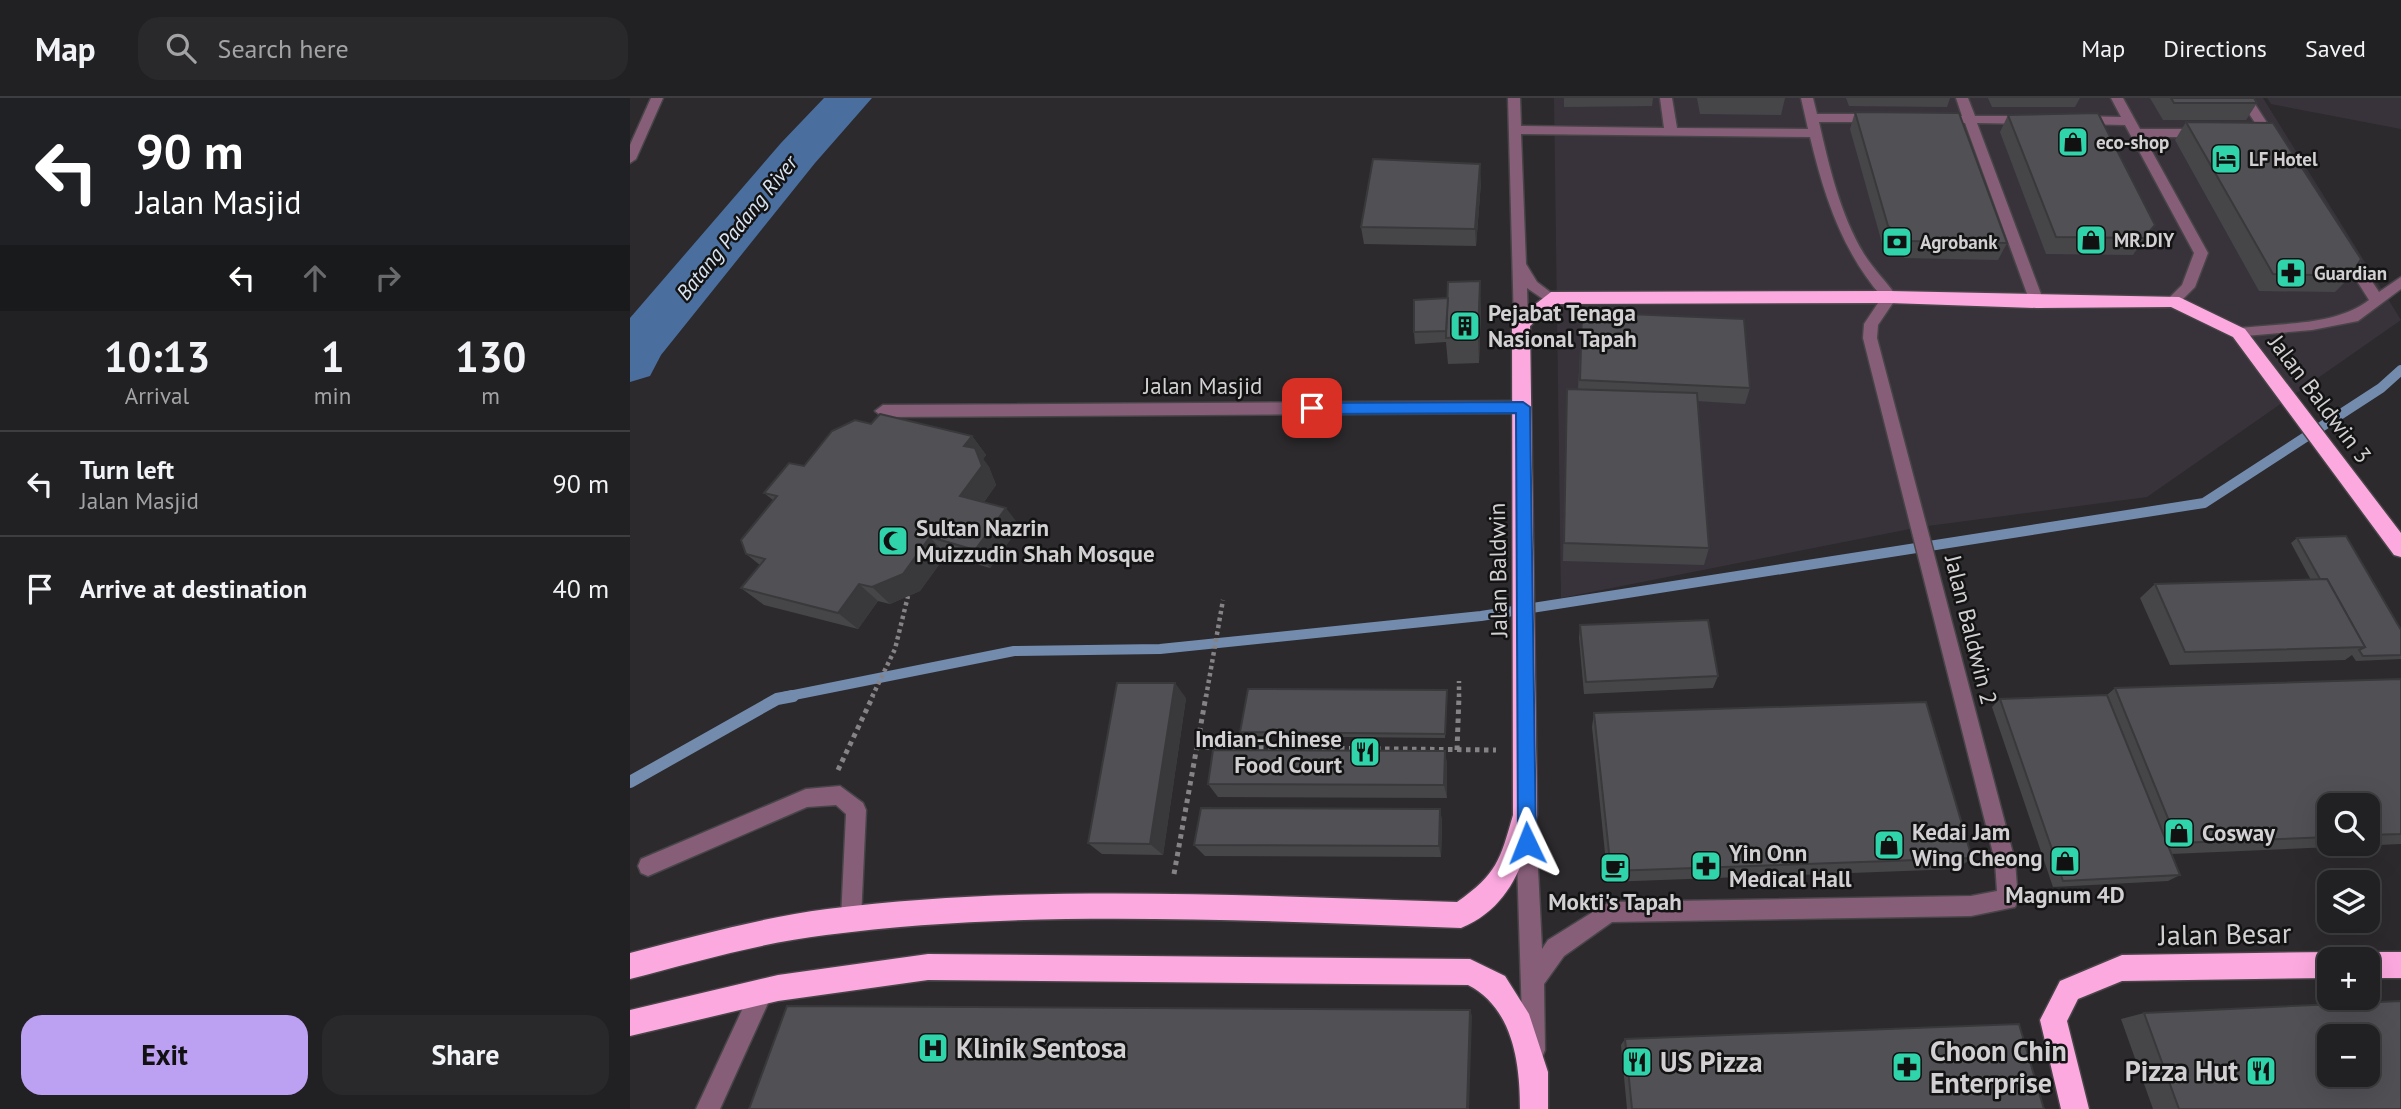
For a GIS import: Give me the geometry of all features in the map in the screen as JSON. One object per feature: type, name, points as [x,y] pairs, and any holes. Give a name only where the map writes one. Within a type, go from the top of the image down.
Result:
[{"type":"highway","points":[[1521,324],[1551,298],[1890,297],[2037,302],[2173,301]]},
{"type":"highway","name":"Jalan Baldwin 3","points":[[2173,301],[2239,333],[2325,444],[2401,549]]},
{"type":"highway","name":"Jalan Baldwin","points":[[1168,906],[1461,915],[1493,892],[1511,864],[1525,815],[1521,324]]},
{"type":"highway","points":[[630,966],[739,938],[851,919],[1168,906]]},
{"type":"highway","name":"Jalan Besar","points":[[2075,1109],[2053,1020],[2069,990],[2122,968],[2317,965]]},
{"type":"highway","points":[[2380,965],[2401,965]]},
{"type":"highway","points":[[630,1023],[725,998],[847,974],[928,967],[1470,972],[1496,985],[1520,1024],[1534,1072],[1534,1109]]},
{"type":"street","points":[[630,159],[657,98]]},
{"type":"street","points":[[1514,98],[1521,324]]},
{"type":"street","points":[[1666,98],[1671,131]]},
{"type":"street","points":[[1807,98],[1838,215],[1856,256],[1870,277],[1890,297]]},
{"type":"street","points":[[1962,98],[2037,302]]},
{"type":"street","points":[[2117,98],[2201,253],[2189,287],[2173,301]]},
{"type":"street","points":[[2245,98],[2261,133],[2283,156]]},
{"type":"street","points":[[1812,118],[1891,118]]},
{"type":"street","points":[[1931,119],[2036,120]]},
{"type":"street","points":[[2063,120],[2215,133]]},
{"type":"street","points":[[1515,130],[1816,133]]},
{"type":"street","points":[[2334,234],[2377,301]]},
{"type":"street","points":[[1518,262],[1532,285],[1551,298]]},
{"type":"street","points":[[2239,333],[2358,316],[2401,282]]},
{"type":"street","name":"Jalan Baldwin 2","points":[[1533,981],[1556,948],[1609,912],[1971,906],[2008,900],[2005,861],[1870,338],[1871,324],[1890,297]]},
{"type":"street","name":"Jalan Masjid","points":[[883,411],[1523,407]]},
{"type":"street","points":[[648,866],[806,798],[840,795],[856,810],[851,919]]},
{"type":"street","points":[[1525,815],[1533,981],[1534,1072]]},
{"type":"street","points":[[708,1109],[763,990]]},
{"type":"path","points":[[826,796],[895,649],[908,596]]},
{"type":"path","points":[[1168,906],[1223,600]]},
{"type":"path","points":[[1457,750],[1459,681]]},
{"type":"path","points":[[1196,747],[1525,751]]},
{"type":"shaded area","points":[[1554,98],[2263,98],[2401,320],[2147,497],[1920,527],[1561,598]]},
{"type":"shaded area","points":[[2267,98],[2401,98],[2401,129],[2271,104]]},
{"type":"building","points":[[2171,98],[2254,98],[2257,103],[2174,103]]},
{"type":"building","points":[[1855,112],[1959,113],[2007,243],[1912,241],[1888,226]]},
{"type":"building","points":[[2098,113],[2155,225],[2144,238],[2056,237],[2008,115]]},
{"type":"building","points":[[2186,122],[2273,123],[2361,259],[2351,276],[2273,274]]},
{"type":"building","points":[[1373,159],[1480,164],[1475,229],[1361,227]]},
{"type":"building","points":[[1480,281],[1478,336],[1446,338],[1448,282]]},
{"type":"building","points":[[1448,298],[1446,331],[1414,332],[1414,300]]},
{"type":"building","points":[[1582,312],[1744,319],[1750,388],[1580,380]]},
{"type":"building","points":[[1567,389],[1697,393],[1709,548],[1564,543]]},
{"type":"building","name":"Sultan Nazrin Muizzudin Shah Mosque","points":[[880,414],[972,436],[964,446],[975,448],[982,466],[960,496],[1006,508],[975,550],[930,537],[903,574],[872,587],[859,584],[838,613],[741,588],[765,559],[746,554],[741,540],[777,496],[764,493],[789,463],[804,466],[832,431],[855,420],[871,424]]},
{"type":"building","points":[[2346,536],[2401,630],[2401,655],[2363,656],[2359,650],[2365,647],[2327,579],[2320,579],[2297,538]]},
{"type":"building","points":[[2327,579],[2365,647],[2185,652],[2155,584]]},
{"type":"building","points":[[1708,620],[1718,676],[1586,682],[1580,625]]},
{"type":"building","points":[[2401,679],[2401,834],[2380,835],[2380,793],[2317,793],[2317,837],[2178,843],[2115,688]]},
{"type":"building","points":[[1117,683],[1175,683],[1150,844],[1088,843]]},
{"type":"building","points":[[1248,689],[1447,690],[1445,734],[1240,732]]},
{"type":"building","points":[[2107,695],[2180,875],[2063,881],[2000,699]]},
{"type":"building","points":[[1926,702],[1972,858],[1611,871],[1594,713]]},
{"type":"building","points":[[1213,750],[1445,751],[1444,785],[1208,784]]},
{"type":"building","points":[[1201,808],[1440,809],[1439,846],[1194,845]]},
{"type":"building","points":[[2401,1001],[2401,1109],[2179,1109],[2144,1013],[2317,1005],[2317,1010],[2380,1010],[2380,1002]]},
{"type":"building","points":[[787,1006],[1470,1010],[1467,1109],[749,1109]]},
{"type":"building","points":[[2019,1024],[2044,1109],[1632,1109],[1625,1039]]},
{"type":"waterway","name":"Batang Padang River","points":[[630,361],[640,343],[798,153],[849,98]]},
{"type":"waterway","points":[[784,697],[1014,651],[1160,649],[1481,616],[2204,503],[2381,388],[2401,370]]},
{"type":"waterway","points":[[630,782],[777,699],[793,696]]},
{"type":"place","name":"eco-shop","points":[[2073,142]]},
{"type":"place","name":"LF Hotel","points":[[2226,159]]},
{"type":"place","name":"MR.DIY","points":[[2091,240]]},
{"type":"place","name":"Agrobank","points":[[1897,242]]},
{"type":"place","name":"Guardian","points":[[2291,273]]},
{"type":"place","name":"Pejabat Tenaga Nasional Tapah","points":[[1465,326]]},
{"type":"place","name":"Sultan Nazrin Muizzudin Shah Mosque","points":[[893,541]]},
{"type":"place","name":"Indian-Chinese Food Court","points":[[1365,752]]},
{"type":"place","name":"Cosway","points":[[2179,833]]},
{"type":"place","name":"Kedai Jam Wing Cheong","points":[[1889,845]]},
{"type":"place","name":"Magnum 4D","points":[[2065,861]]},
{"type":"place","name":"Yin Onn Medical Hall","points":[[1706,866]]},
{"type":"place","name":"Mokti's Tapah","points":[[1615,868]]},
{"type":"place","name":"Klinik Sentosa","points":[[933,1048]]},
{"type":"place","name":"US Pizza","points":[[1637,1062]]},
{"type":"place","name":"Choon Chin Enterprise","points":[[1907,1067]]},
{"type":"place","name":"Pizza Hut","points":[[2261,1071]]},
{"type":"route","points":[[1312,408],[1523,407],[1527,843]]}]
